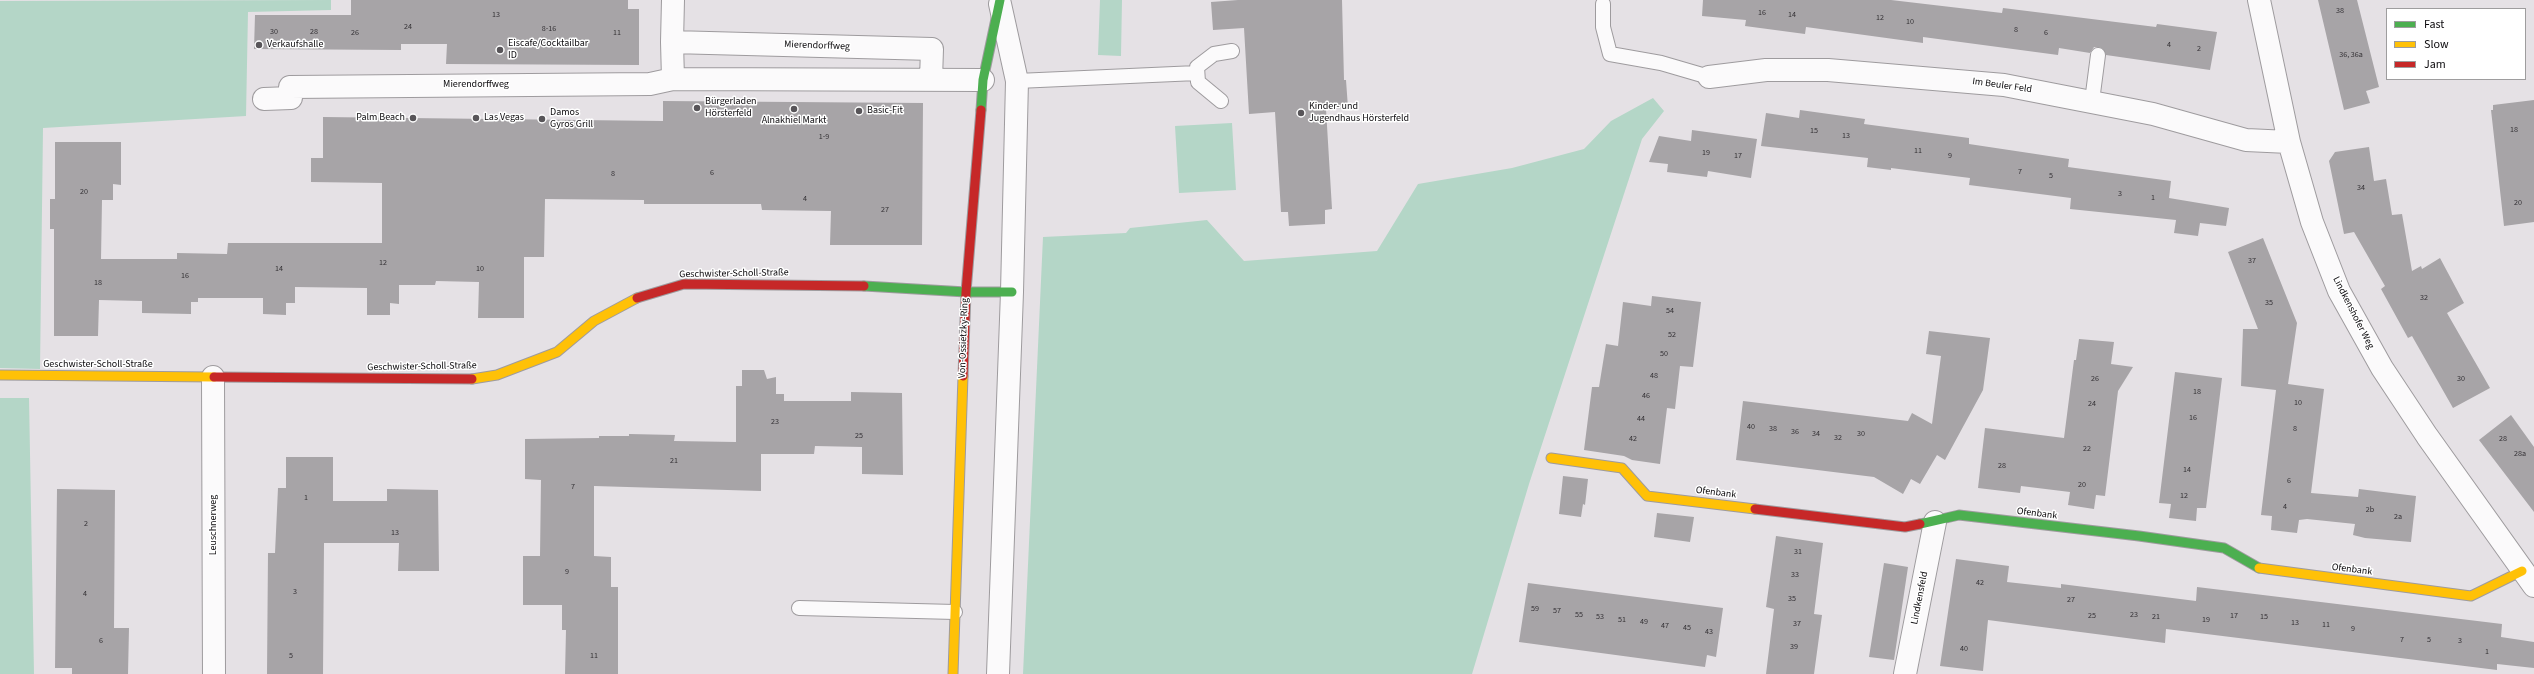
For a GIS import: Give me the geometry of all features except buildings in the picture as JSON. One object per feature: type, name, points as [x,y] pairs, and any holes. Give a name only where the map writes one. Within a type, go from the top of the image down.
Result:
[{"type":"street","points":[[672,79],[673,0]]},
{"type":"street","name":"Lindkenshofer Weg","points":[[2259,0],[2290,142],[2312,222],[2339,291],[2361,332],[2426,436],[2528,579]]},
{"type":"street","name":"Von-Ossietzky-Ring","points":[[953,674],[966,292],[983,80],[1000,2]]},
{"type":"street","name":"Von-Ossietzky-Ring","points":[[998,674],[1012,292],[1017,81],[1000,2]]},
{"type":"street","name":"Mierendorffweg","points":[[672,42],[932,49],[931,78]]},
{"type":"street","name":"Im Beuler Feld","points":[[1709,77],[1766,70],[1828,70],[2004,85],[2153,114],[2246,140],[2290,142]]},
{"type":"street","name":"Mierendorffweg","points":[[268,103],[291,98],[290,87],[650,84],[672,79],[931,78],[983,80]]},
{"type":"street","name":"Geschwister-Scholl-Straße","points":[[0,374],[445,380],[497,375],[538,361],[557,352],[594,321],[640,296],[684,284],[825,284],[966,292],[1012,292]]},
{"type":"street","name":"Leuschnerweg","points":[[213,377],[214,674]]},
{"type":"street","name":"Ofenbank","points":[[1551,458],[1622,468],[1647,496],[1905,527],[1935,522],[1959,515],[2224,548],[2263,570],[2471,596],[2528,579]]},
{"type":"street","name":"Lindkensfeld","points":[[1905,674],[1935,522]]},
{"type":"lane","points":[[1603,4],[1603,27],[1610,54],[1660,63],[1709,77]]},
{"type":"lane","points":[[1221,101],[1198,82],[1197,67],[1214,54],[1232,51]]},
{"type":"lane","points":[[2092,101],[2098,55]]},
{"type":"lane","points":[[1017,81],[1197,73]]},
{"type":"lane","points":[[799,608],[955,612]]},
{"type":"green space","points":[[331,0],[331,10],[248,12],[246,116],[43,128],[40,369],[0,368],[0,1]]},
{"type":"green space","points":[[1100,0],[1122,0],[1121,56],[1098,55]]},
{"type":"green space","points":[[1653,98],[1664,111],[1642,139],[1529,484],[1472,674],[1023,674],[1043,237],[1126,233],[1130,228],[1207,220],[1244,261],[1377,251],[1418,184],[1512,168],[1584,149],[1611,121]]},
{"type":"green space","points":[[1232,123],[1236,190],[1179,193],[1175,126]]},
{"type":"green space","points":[[0,398],[29,398],[34,674],[0,674]]},
{"type":"traffic: fast","points":[[981,110],[983,80],[1000,0]]},
{"type":"traffic: fast","points":[[864,286],[966,292],[1012,292]]},
{"type":"traffic: fast","points":[[1920,524],[1959,515],[2139,536],[2224,548],[2259,568]]},
{"type":"traffic: slow","points":[[472,379],[497,375],[557,352],[594,321],[637,298]]},
{"type":"traffic: slow","points":[[0,375],[214,377]]},
{"type":"traffic: slow","points":[[953,674],[963,376]]},
{"type":"traffic: slow","points":[[1551,458],[1622,468],[1647,496],[1755,509]]},
{"type":"traffic: slow","points":[[2259,568],[2471,596],[2522,571]]},
{"type":"traffic: jam","points":[[963,376],[966,292],[981,110]]},
{"type":"traffic: jam","points":[[637,298],[684,284],[864,286]]},
{"type":"traffic: jam","points":[[214,377],[472,379]]},
{"type":"traffic: jam","points":[[1755,509],[1905,527],[1920,524]]},
{"type":"place","name":"Verkaufshalle","points":[[259,45]]},
{"type":"place","name":"Eiscafe/Cocktailbar ID","points":[[500,50]]},
{"type":"place","name":"Bürgerladen Hörsterfeld","points":[[697,108]]},
{"type":"place","name":"Alnakhiel Markt","points":[[794,109]]},
{"type":"place","name":"Basic-Fit","points":[[859,111]]},
{"type":"place","name":"Kinder- und Jugendhaus Hörsterfeld","points":[[1301,113]]},
{"type":"place","name":"Palm Beach","points":[[413,118]]},
{"type":"place","name":"Las Vegas","points":[[476,118]]},
{"type":"place","name":"Damos Gyros Grill","points":[[542,119]]}]
